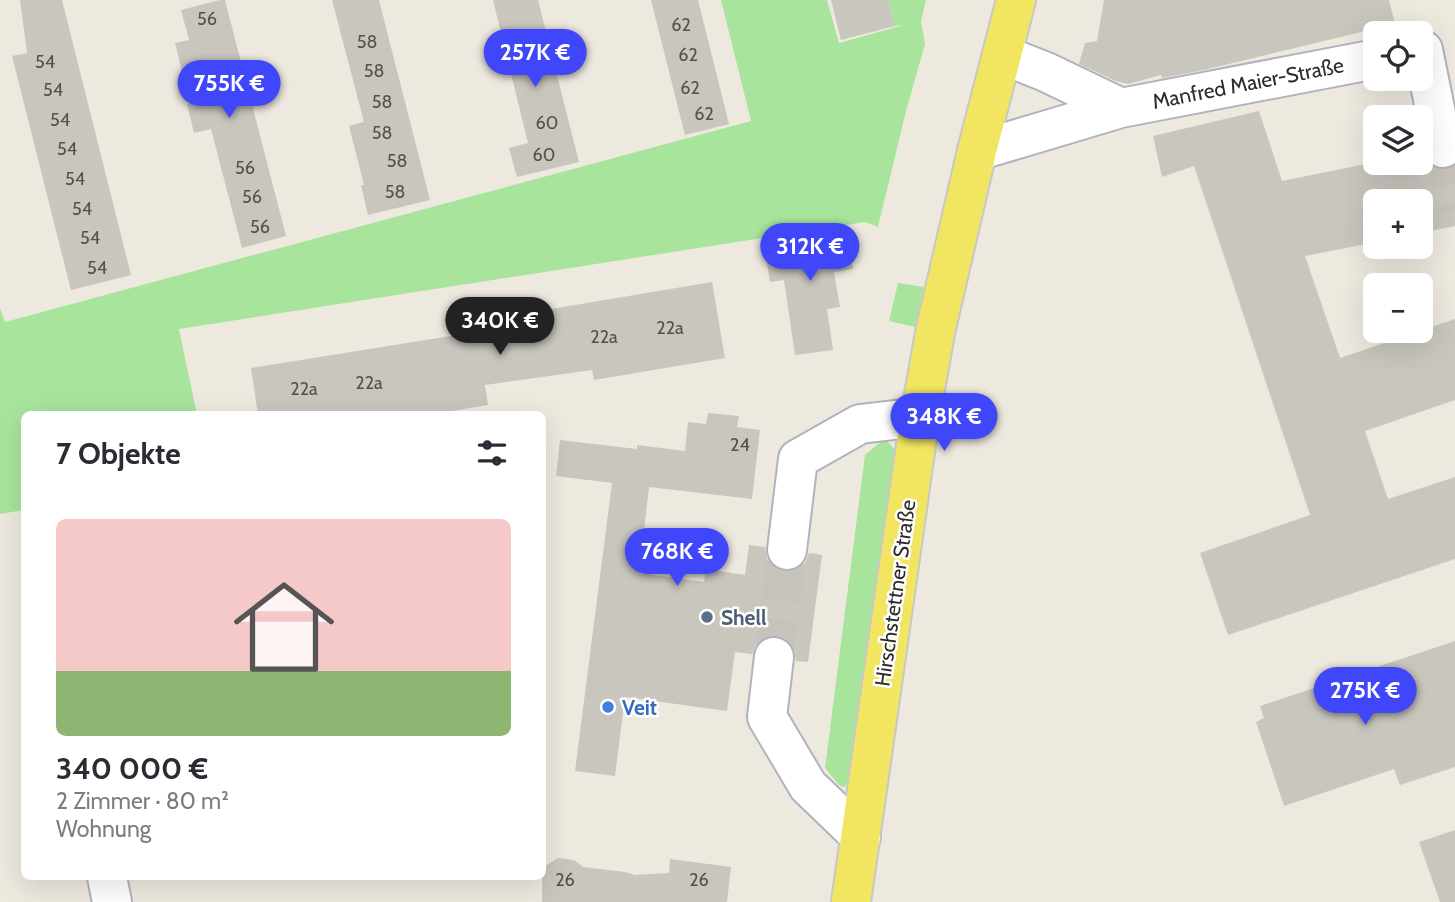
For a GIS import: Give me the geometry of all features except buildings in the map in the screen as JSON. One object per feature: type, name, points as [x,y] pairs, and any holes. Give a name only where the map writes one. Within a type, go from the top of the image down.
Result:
[{"type":"main road","name":"Hirschstettner Straße","points":[[851,902],[920,416],[936,328],[977,151],[1016,0]]},
{"type":"lane","points":[[1433,48],[1443,148]]},
{"type":"lane","points":[[1003,55],[1046,72],[1121,108]]},
{"type":"lane","name":"Manfred Maier-Straße","points":[[977,151],[1121,108],[1363,61]]},
{"type":"lane","points":[[787,550],[798,459],[860,424],[920,416]]},
{"type":"lane","points":[[774,657],[767,717],[808,786],[860,837]]},
{"type":"lane","points":[[108,880],[112,902]]},
{"type":"green space","points":[[721,0],[827,0],[839,43],[904,25],[895,26],[888,0],[926,0],[921,21],[925,44],[878,227],[865,222],[179,329],[196,411],[21,411],[21,510],[0,514],[0,308],[5,322],[751,121]]},
{"type":"green space","points":[[898,283],[924,287],[915,327],[889,321]]},
{"type":"green space","points":[[883,440],[895,450],[850,780],[844,787],[839,785],[825,768],[865,455]]},
{"type":"tunnel","points":[[1443,148],[1455,210]]},
{"type":"tunnel","points":[[774,657],[787,550]]},
{"type":"place","name":"Shell","points":[[707,617]]},
{"type":"place","name":"Veit","points":[[608,707]]}]
